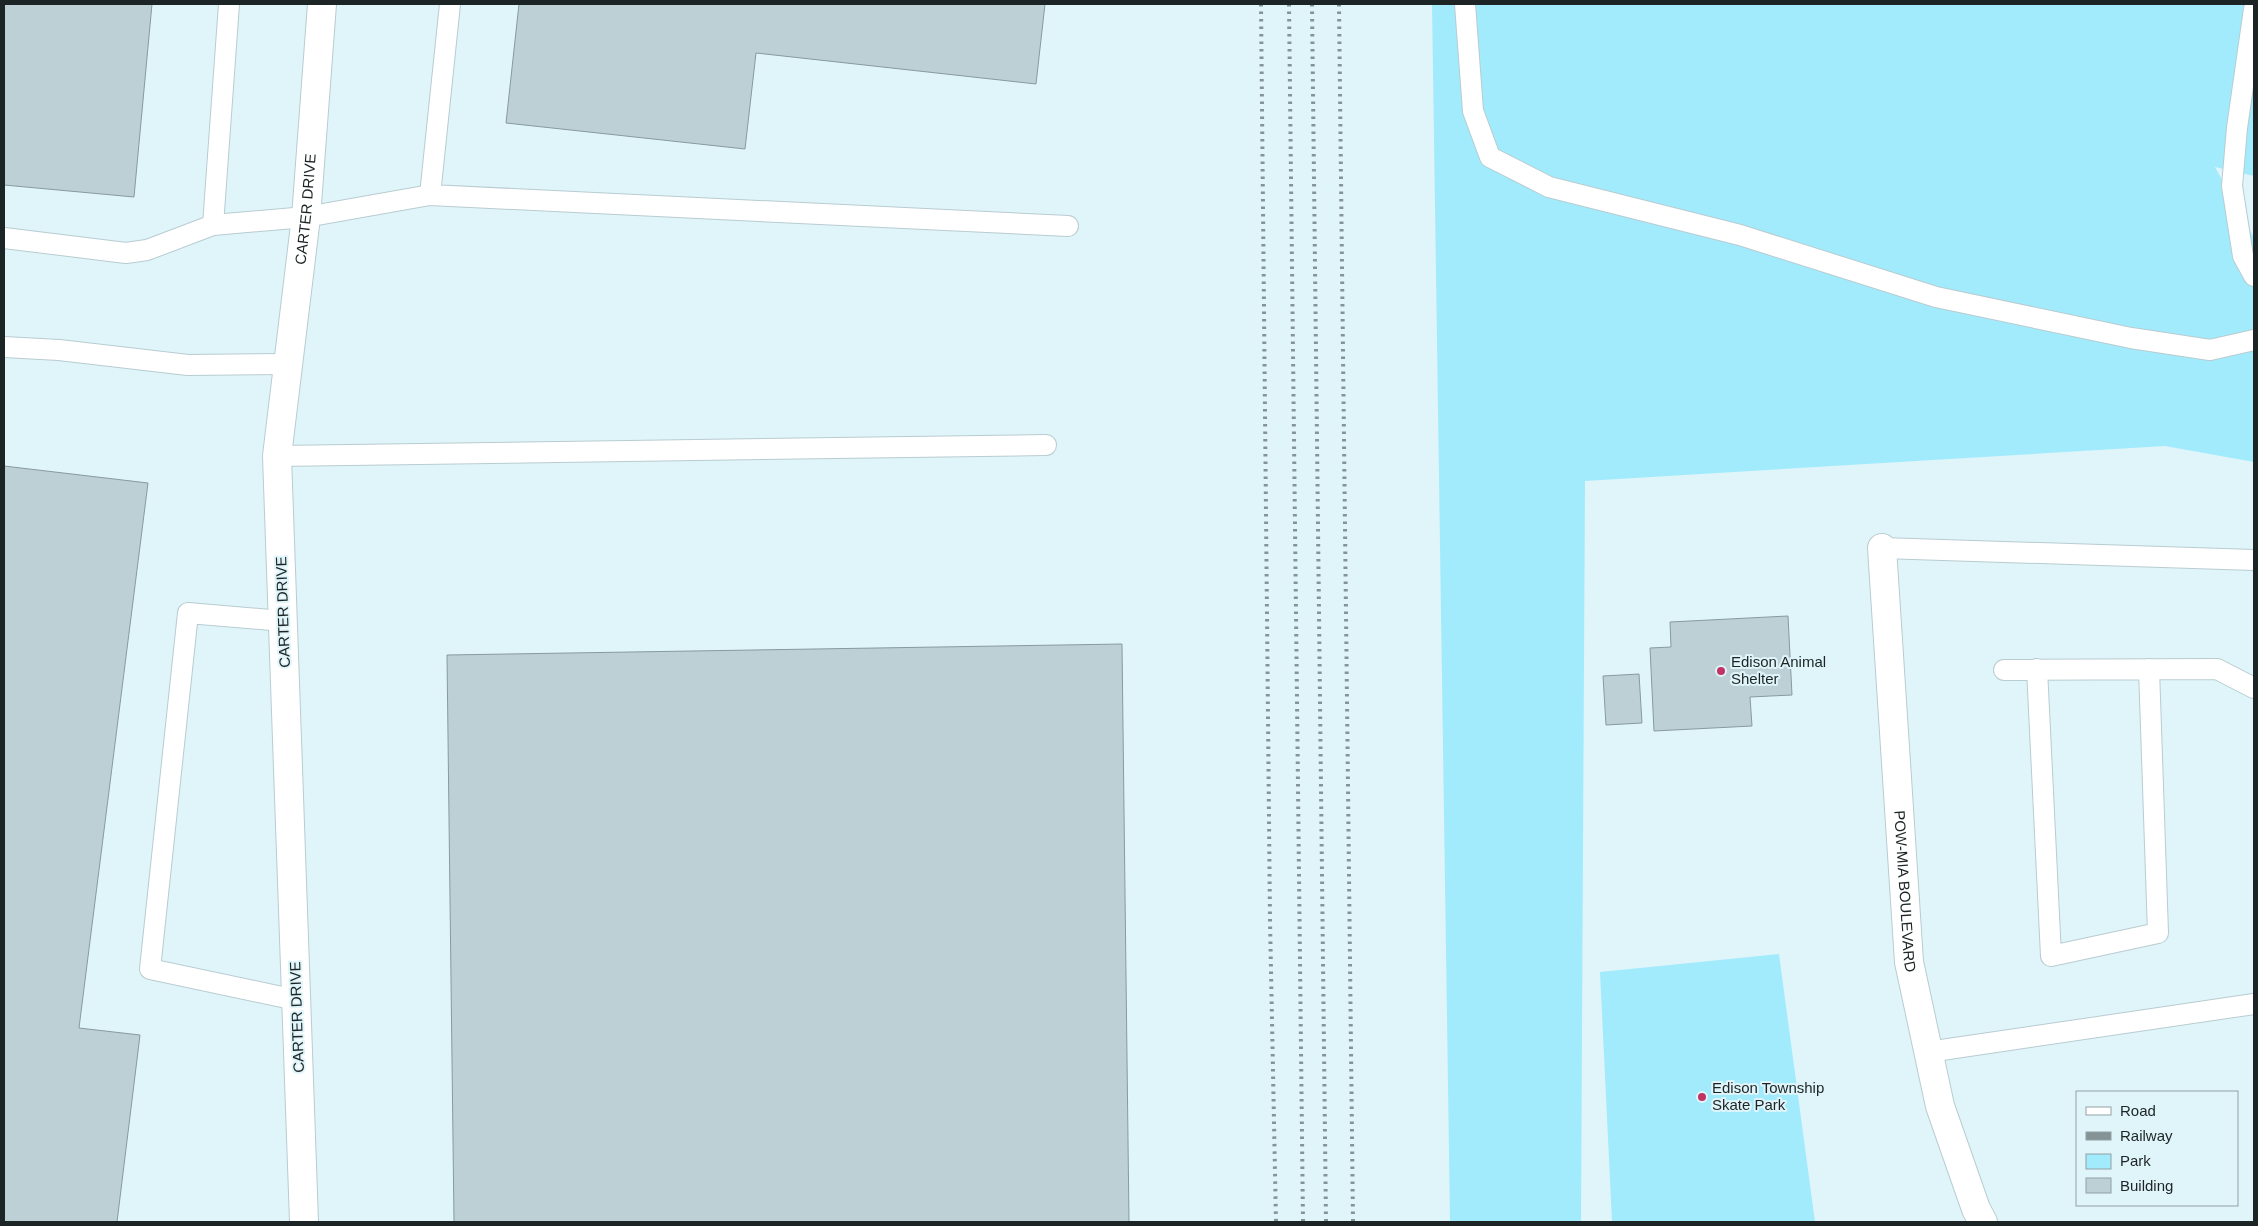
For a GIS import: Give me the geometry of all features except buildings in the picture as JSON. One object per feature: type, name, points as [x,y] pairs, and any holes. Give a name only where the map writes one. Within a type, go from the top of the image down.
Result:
[{"type":"street","name":"CARTER DRIVE","points":[[304,1222],[277,456],[306,217],[322,4]]},
{"type":"street","name":"POW-MIA BOULEVARD","points":[[1882,548],[1910,962],[1940,1106],[1976,1208],[1983,1222]]},
{"type":"lane","points":[[213,225],[229,4]]},
{"type":"lane","points":[[430,195],[450,4]]},
{"type":"lane","points":[[1465,4],[1473,111],[1490,158],[1549,187],[1740,235],[1946,300],[2130,338],[2210,350],[2254,340]]},
{"type":"lane","points":[[2254,9],[2237,128],[2232,186],[2243,256],[2254,276]]},
{"type":"lane","points":[[4,238],[126,253],[147,250],[213,225],[306,217],[430,195],[1068,226]]},
{"type":"lane","points":[[4,346],[59,350],[188,365],[289,364]]},
{"type":"lane","points":[[277,456],[1046,445]]},
{"type":"lane","points":[[1882,548],[2254,560]]},
{"type":"lane","points":[[283,621],[188,614],[150,969],[296,1000]]},
{"type":"lane","points":[[2037,670],[2051,956],[2158,934],[2149,669]]},
{"type":"lane","points":[[2004,670],[2218,669],[2254,688]]},
{"type":"lane","points":[[1928,1052],[2254,1004]]},
{"type":"green space","points":[[1432,4],[2254,4],[2254,176],[2215,167],[2254,238],[2254,462],[2165,446],[1585,481],[1581,1222],[1450,1222]]},
{"type":"green space","name":"Edison Township Skate Park","points":[[1779,954],[1815,1222],[1612,1222],[1600,972]]},
{"type":"railway","points":[[1261,4],[1270,920],[1276,1222]]},
{"type":"railway","points":[[1289,4],[1303,1222]]},
{"type":"railway","points":[[1312,4],[1326,1222]]},
{"type":"railway","points":[[1339,4],[1353,1222]]},
{"type":"place","name":"Edison Animal Shelter","points":[[1721,671]]},
{"type":"place","name":"Edison Township Skate Park","points":[[1702,1097]]}]
